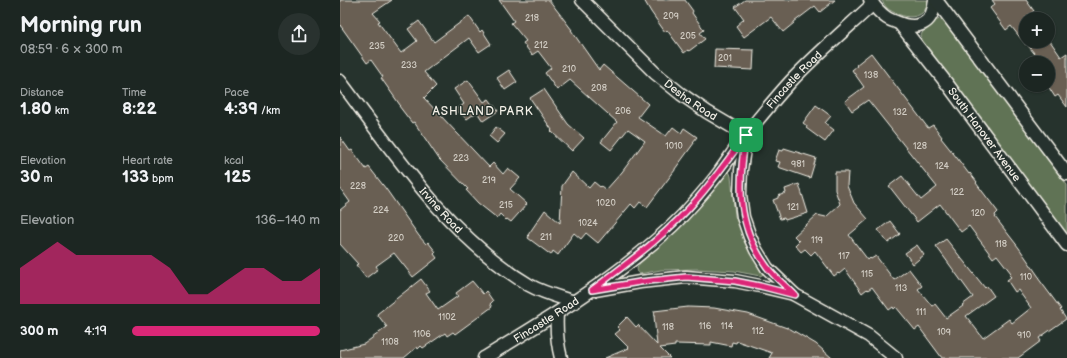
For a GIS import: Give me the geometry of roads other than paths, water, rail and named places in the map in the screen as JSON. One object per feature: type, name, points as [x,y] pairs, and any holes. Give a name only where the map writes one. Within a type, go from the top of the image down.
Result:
[{"type":"street","name":"Desha Road","points":[[582,0],[655,73],[681,94],[707,112],[746,135]]},
{"type":"street","name":"South Hanover Avenue","points":[[871,2],[887,18],[900,24],[915,27],[923,24],[931,16],[936,0]]},
{"type":"street","name":"South Hanover Avenue","points":[[936,0],[1067,174]]},
{"type":"street","name":"Fincastle Road","points":[[484,358],[575,302],[632,260],[672,226],[698,199],[746,135],[792,80],[871,2]]},
{"type":"street","name":"South Hanover Avenue","points":[[900,24],[948,85],[1067,245]]},
{"type":"street","name":"Irvine Road","points":[[340,81],[432,201],[478,248],[530,285],[550,294],[575,302]]},
{"type":"street","points":[[746,135],[741,170],[740,194],[743,217],[756,250],[768,268],[795,295]]},
{"type":"street","points":[[592,290],[640,282],[686,277],[735,281],[760,286],[795,295],[869,336],[896,358]]},
{"type":"street","points":[[557,313],[556,330],[561,358]]},
{"type":"district","name":"ASHLAND PARK","points":[[483,111]]}]
